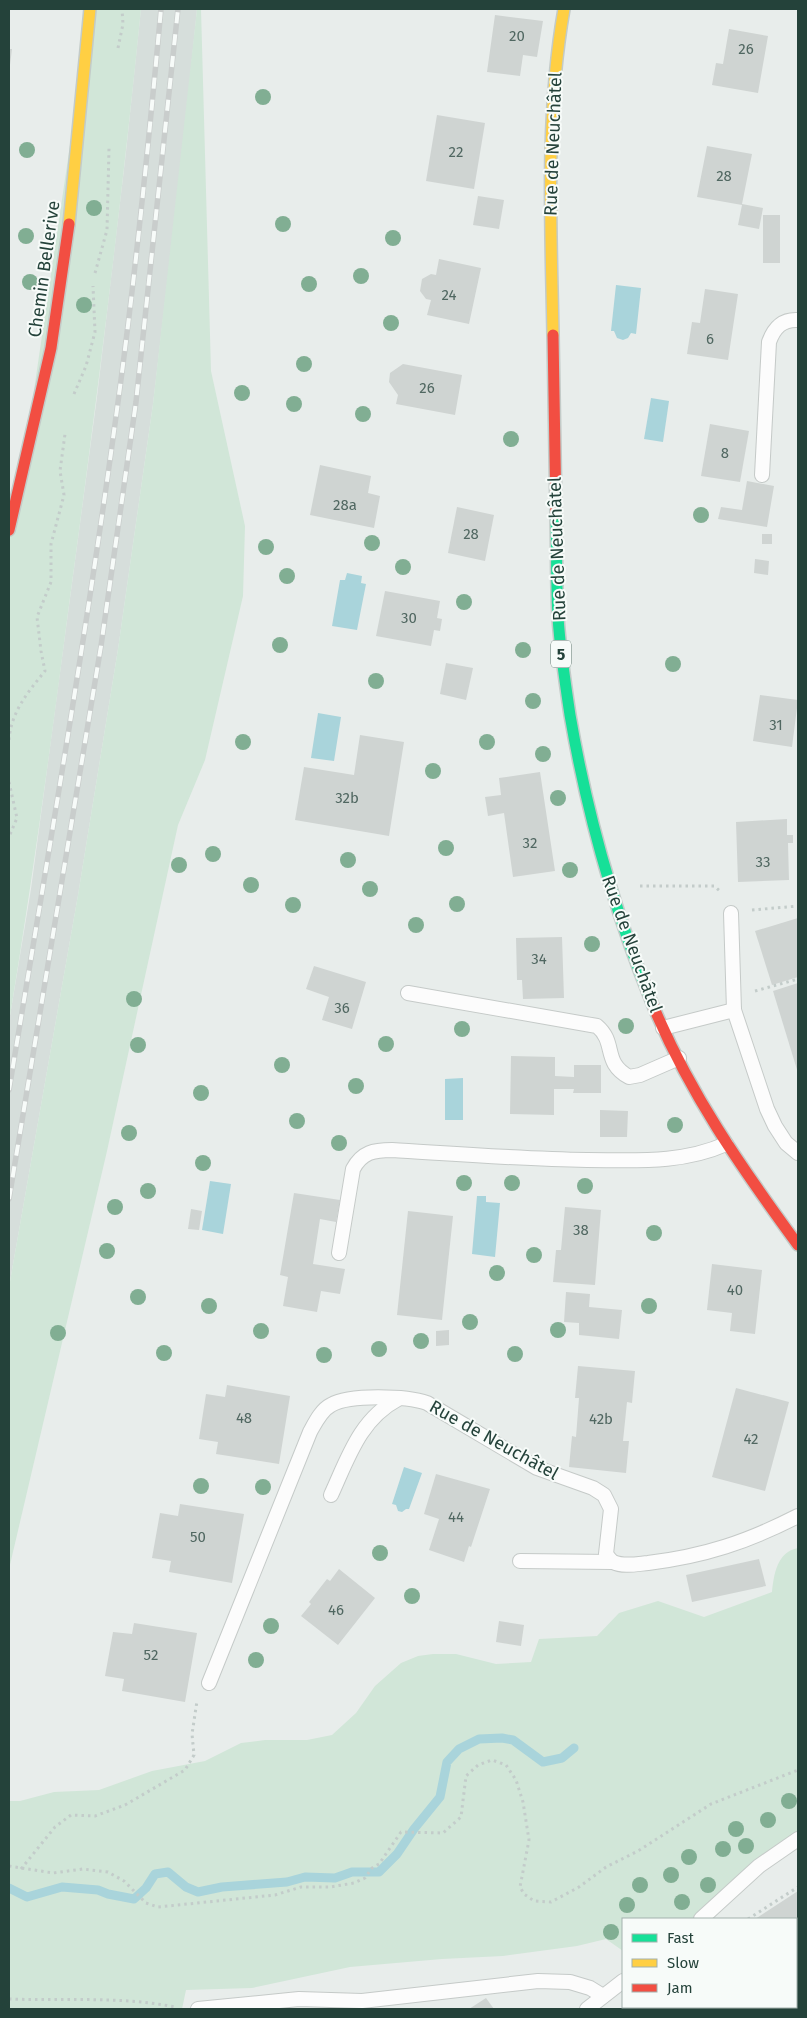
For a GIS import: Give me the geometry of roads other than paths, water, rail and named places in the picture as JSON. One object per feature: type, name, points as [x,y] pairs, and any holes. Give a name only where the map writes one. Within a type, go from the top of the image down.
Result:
[{"type":"main road","name":"Chemin Bellerive","points":[[9,530],[22,466],[44,383],[56,324],[65,260],[90,9]]},
{"type":"main road","name":"Rue de Neuchâtel","points":[[564,9],[554,69],[550,119],[558,617],[571,728],[589,816],[610,891],[637,967],[663,1028],[726,1144],[798,1245]]},
{"type":"lane","points":[[762,475],[769,342],[772,334],[779,326],[789,319],[798,320]]},
{"type":"lane","points":[[731,912],[733,1003],[767,1109],[786,1143],[798,1153]]},
{"type":"lane","points":[[408,993],[596,1026],[607,1037],[614,1065],[629,1077],[640,1075],[679,1058]]},
{"type":"lane","points":[[663,1028],[733,1003]]},
{"type":"lane","points":[[340,1253],[353,1169],[358,1159],[367,1153],[392,1150],[539,1159],[652,1161],[701,1154],[726,1144]]},
{"type":"lane","name":"Rue de Neuchâtel","points":[[209,1683],[310,1432],[330,1405],[342,1401],[357,1398],[414,1398],[427,1402],[538,1468],[593,1488],[604,1495],[611,1509],[606,1554],[612,1562]]},
{"type":"lane","points":[[331,1495],[354,1445],[370,1419],[387,1404],[399,1398]]},
{"type":"lane","points":[[520,1561],[612,1562],[621,1565],[712,1552],[749,1539],[798,1516]]},
{"type":"lane","points":[[702,1918],[759,1866],[798,1839]]},
{"type":"lane","points":[[198,2009],[299,1999],[362,2001],[538,1981],[570,1982],[590,1988],[603,1996]]},
{"type":"lane","points":[[587,2009],[622,1981]]},
{"type":"water","points":[[616,285],[641,288],[636,334],[631,333],[628,338],[623,340],[617,338],[614,331],[611,331]]},
{"type":"water","points":[[651,398],[669,401],[663,442],[644,439]]},
{"type":"water","points":[[347,573],[362,576],[361,583],[366,584],[357,630],[332,626],[340,580],[345,580]]},
{"type":"water","points":[[318,713],[341,717],[334,761],[311,758]]},
{"type":"water","points":[[463,1078],[463,1120],[445,1120],[445,1079]]},
{"type":"water","points":[[210,1181],[231,1184],[223,1234],[202,1230]]},
{"type":"water","points":[[477,1196],[486,1196],[486,1202],[500,1203],[495,1257],[472,1254]]},
{"type":"water","points":[[404,1467],[422,1473],[409,1509],[402,1512],[398,1511],[396,1505],[392,1504]]},
{"type":"waterway","points":[[9,1888],[27,1897],[62,1887],[98,1890],[134,1899],[146,1888],[155,1874],[168,1872],[186,1887],[198,1892],[222,1887],[287,1882],[305,1877],[335,1878],[352,1872],[379,1872],[397,1854],[440,1797],[447,1762],[459,1749],[479,1739],[502,1738],[513,1740],[543,1762],[562,1758],[574,1748]]},
{"type":"railway","points":[[9,1090],[66,746],[125,353],[161,9]]},
{"type":"railway","points":[[9,1199],[101,646],[136,402],[178,9]]}]
